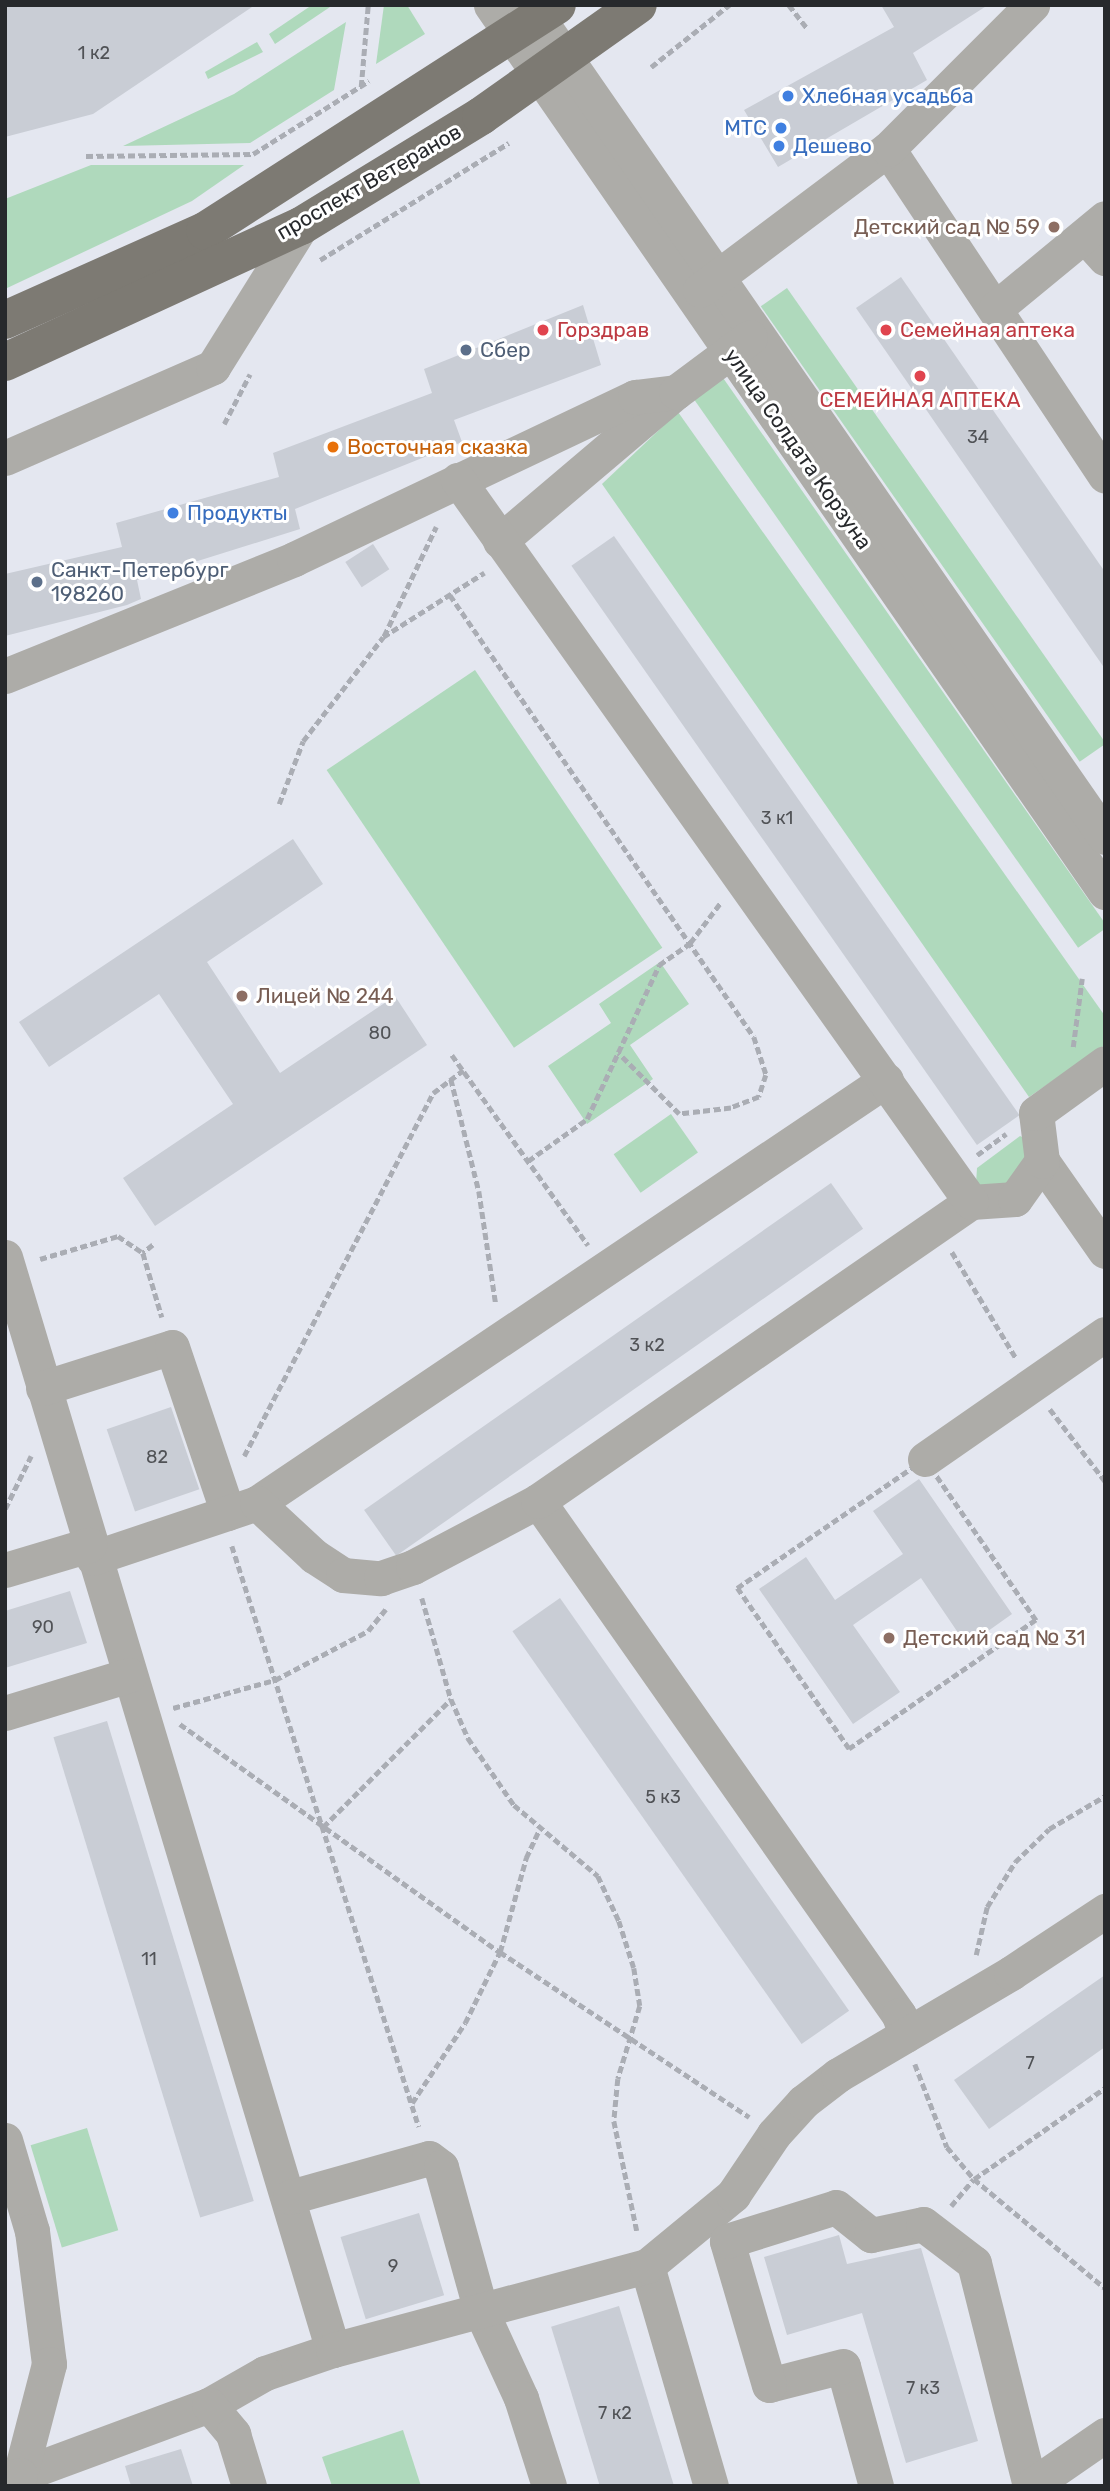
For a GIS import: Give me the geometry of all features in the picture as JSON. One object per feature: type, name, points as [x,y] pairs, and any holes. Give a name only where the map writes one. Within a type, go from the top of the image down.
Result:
[{"type":"main road","name":"проспект Ветеранов","points":[[5,362],[302,226],[553,67],[638,5]]},
{"type":"main road","name":"проспект Ветеранов","points":[[5,320],[205,231],[526,14]]},
{"type":"street","points":[[705,286],[888,149],[1031,5]]},
{"type":"street","name":"улица Солдата Корзуна","points":[[526,14],[553,67],[744,342],[1105,837]]},
{"type":"street","points":[[888,149],[1105,475]]},
{"type":"street","points":[[5,458],[213,367],[302,226]]},
{"type":"street","points":[[996,308],[1098,238]]},
{"type":"street","name":"улица Солдата Корзуна","points":[[744,342],[1105,892]]},
{"type":"street","points":[[505,548],[676,392],[744,342]]},
{"type":"street","points":[[5,676],[294,559],[635,397],[676,392]]},
{"type":"street","points":[[458,481],[971,1202]]},
{"type":"street","points":[[1105,1063],[1036,1113],[1042,1161],[1105,1251]]},
{"type":"street","points":[[5,1570],[91,1551],[242,1508],[501,1341],[886,1080]]},
{"type":"street","points":[[47,1401],[172,1347],[242,1508],[343,1575],[381,1578],[413,1567],[538,1501],[971,1202],[1015,1199],[1042,1161]]},
{"type":"street","points":[[8,1274],[290,2197],[333,2350]]},
{"type":"street","points":[[925,1459],[1105,1334]]},
{"type":"street","points":[[538,1501],[891,2004],[906,2035]]},
{"type":"street","points":[[5,1713],[129,1675]]},
{"type":"street","points":[[12,2478],[209,2406],[265,2373],[333,2350],[647,2266],[733,2195],[774,2134],[803,2102],[838,2075],[1105,1911]]},
{"type":"street","points":[[5,2140],[32,2231],[49,2364],[12,2478]]},
{"type":"street","points":[[290,2197],[429,2158],[440,2168],[481,2311],[521,2398],[549,2486]]},
{"type":"street","points":[[876,2486],[843,2367],[769,2385],[727,2241],[836,2207],[872,2235],[923,2224],[974,2263],[1030,2486],[1105,2435]]},
{"type":"street","points":[[647,2266],[711,2486]]},
{"type":"street","points":[[209,2406],[233,2434],[249,2486]]},
{"type":"path","points":[[361,87],[368,5]]},
{"type":"path","points":[[651,67],[729,5]]},
{"type":"path","points":[[789,5],[807,28]]},
{"type":"path","points":[[86,156],[253,154],[372,79]]},
{"type":"path","points":[[317,263],[509,143]]},
{"type":"path","points":[[224,424],[255,364]]},
{"type":"path","points":[[279,804],[303,741],[383,637],[458,481]]},
{"type":"path","points":[[383,637],[450,595],[505,548]]},
{"type":"path","points":[[450,595],[754,1037],[766,1075],[759,1097],[731,1108],[679,1114],[618,1053]]},
{"type":"path","points":[[528,1161],[587,1119],[659,965],[690,943],[740,877]]},
{"type":"path","points":[[1067,1090],[1082,979]]},
{"type":"path","points":[[452,1055],[606,1270]]},
{"type":"path","points":[[243,1458],[433,1093],[463,1070]]},
{"type":"path","points":[[451,1079],[480,1191],[501,1341]]},
{"type":"path","points":[[951,1173],[1036,1113]]},
{"type":"path","points":[[8,1274],[118,1236],[143,1253],[172,1347]]},
{"type":"path","points":[[143,1253],[153,1245]]},
{"type":"path","points":[[5,1509],[47,1401]]},
{"type":"path","points":[[925,1459],[1036,1620],[849,1749],[737,1588],[925,1459]]},
{"type":"path","points":[[242,1508],[225,1526],[429,2158]]},
{"type":"path","points":[[413,1567],[368,1631],[275,1681],[163,1711],[500,1952],[774,2134]]},
{"type":"path","points":[[413,1567],[451,1699],[468,1738],[514,1805],[539,1830],[574,1852],[598,1876],[619,1921],[634,1968],[640,2006],[618,2079],[614,2121],[621,2172],[647,2266]]},
{"type":"path","points":[[323,1827],[451,1699]]},
{"type":"path","points":[[974,1965],[988,1907],[1016,1862],[1049,1829],[1105,1796]]},
{"type":"path","points":[[412,2104],[465,2023],[500,1952],[526,1858],[539,1830]]},
{"type":"path","points":[[906,2035],[925,2097],[947,2147],[974,2179],[1105,2288]]},
{"type":"path","points":[[974,2179],[1105,2088]]},
{"type":"green space","points":[[312,5],[333,5],[275,44],[269,34]]},
{"type":"green space","points":[[384,5],[407,5],[425,34],[376,64]]},
{"type":"green space","points":[[346,22],[334,90],[250,143],[123,146],[234,94]]},
{"type":"green space","points":[[257,42],[263,52],[208,79],[205,72]]},
{"type":"green space","points":[[91,165],[244,165],[192,201],[5,289],[5,199]]},
{"type":"green space","points":[[787,288],[1105,742],[1080,762],[761,306]]},
{"type":"green space","points":[[721,375],[1105,923],[1105,929],[1078,948],[692,396]]},
{"type":"green space","points":[[678,412],[1105,1016],[1105,1045],[1029,1097],[602,484]]},
{"type":"green space","points":[[475,670],[662,948],[514,1048],[327,770]]},
{"type":"green space","points":[[660,962],[689,1004],[630,1045],[653,1079],[587,1124],[548,1066],[611,1023],[599,1004]]},
{"type":"green space","points":[[671,1114],[698,1153],[641,1193],[614,1154]]},
{"type":"green space","points":[[1020,1136],[1030,1141],[1034,1152],[1006,1198],[976,1184],[977,1168]]},
{"type":"green space","points":[[87,2128],[118,2230],[62,2248],[31,2145]]},
{"type":"green space","points":[[403,2430],[421,2486],[332,2486],[322,2457]]},
{"type":"building","points":[[5,5],[255,5],[93,114],[5,137]]},
{"type":"building","points":[[881,5],[988,5],[913,53],[927,80],[778,167],[744,110],[894,27]]},
{"type":"building","points":[[901,277],[1105,572],[1105,669],[856,308]]},
{"type":"building","points":[[583,305],[601,365],[454,420],[462,442],[295,509],[300,529],[137,580],[141,599],[127,605],[5,636],[5,574],[122,547],[116,523],[279,477],[273,453],[432,393],[424,369]]},
{"type":"building","points":[[614,536],[1020,1115],[977,1145],[571,566]]},
{"type":"building","points":[[373,544],[389,569],[362,587],[345,562]]},
{"type":"building","points":[[293,839],[323,884],[207,962],[280,1073],[395,996],[427,1045],[155,1226],[123,1178],[233,1104],[159,994],[49,1067],[19,1022]]},
{"type":"building","points":[[831,1183],[863,1229],[396,1556],[364,1510]]},
{"type":"building","points":[[171,1407],[199,1489],[135,1511],[107,1429]]},
{"type":"building","points":[[919,1479],[1012,1614],[967,1646],[921,1578],[853,1625],[900,1692],[853,1724],[759,1589],[806,1557],[835,1600],[903,1554],[873,1511]]},
{"type":"building","points":[[70,1591],[87,1643],[5,1668],[5,1611]]},
{"type":"building","points":[[560,1598],[849,2011],[802,2044],[512,1631]]},
{"type":"building","points":[[107,1721],[254,2201],[200,2217],[53,1737]]},
{"type":"building","points":[[1105,1975],[1105,2047],[989,2129],[954,2080]]},
{"type":"building","points":[[419,2213],[444,2295],[366,2319],[341,2237]]},
{"type":"building","points":[[839,2235],[847,2264],[921,2248],[978,2441],[906,2463],[862,2313],[787,2335],[764,2257]]},
{"type":"building","points":[[619,2306],[674,2486],[600,2486],[551,2327]]},
{"type":"building","points":[[181,2449],[193,2486],[131,2486],[125,2466]]},
{"type":"place","name":"Хлебная усадьба","points":[[788,96]]},
{"type":"place","name":"МТС","points":[[781,128]]},
{"type":"place","name":"Дешево","points":[[779,146]]},
{"type":"place","name":"Детский сад № 59","points":[[1054,227]]},
{"type":"place","name":"Горздрав","points":[[543,330]]},
{"type":"place","name":"Семейная аптека","points":[[886,330]]},
{"type":"place","name":"Сбер","points":[[466,350]]},
{"type":"place","name":"СЕМЕЙНАЯ АПТЕКА","points":[[920,376]]},
{"type":"place","name":"Восточная сказка","points":[[333,447]]},
{"type":"place","name":"Продукты","points":[[173,513]]},
{"type":"place","name":"Санкт-Петербург 198260","points":[[37,582]]},
{"type":"place","name":"Лицей № 244","points":[[242,996]]},
{"type":"place","name":"Детский сад № 31","points":[[889,1638]]}]
